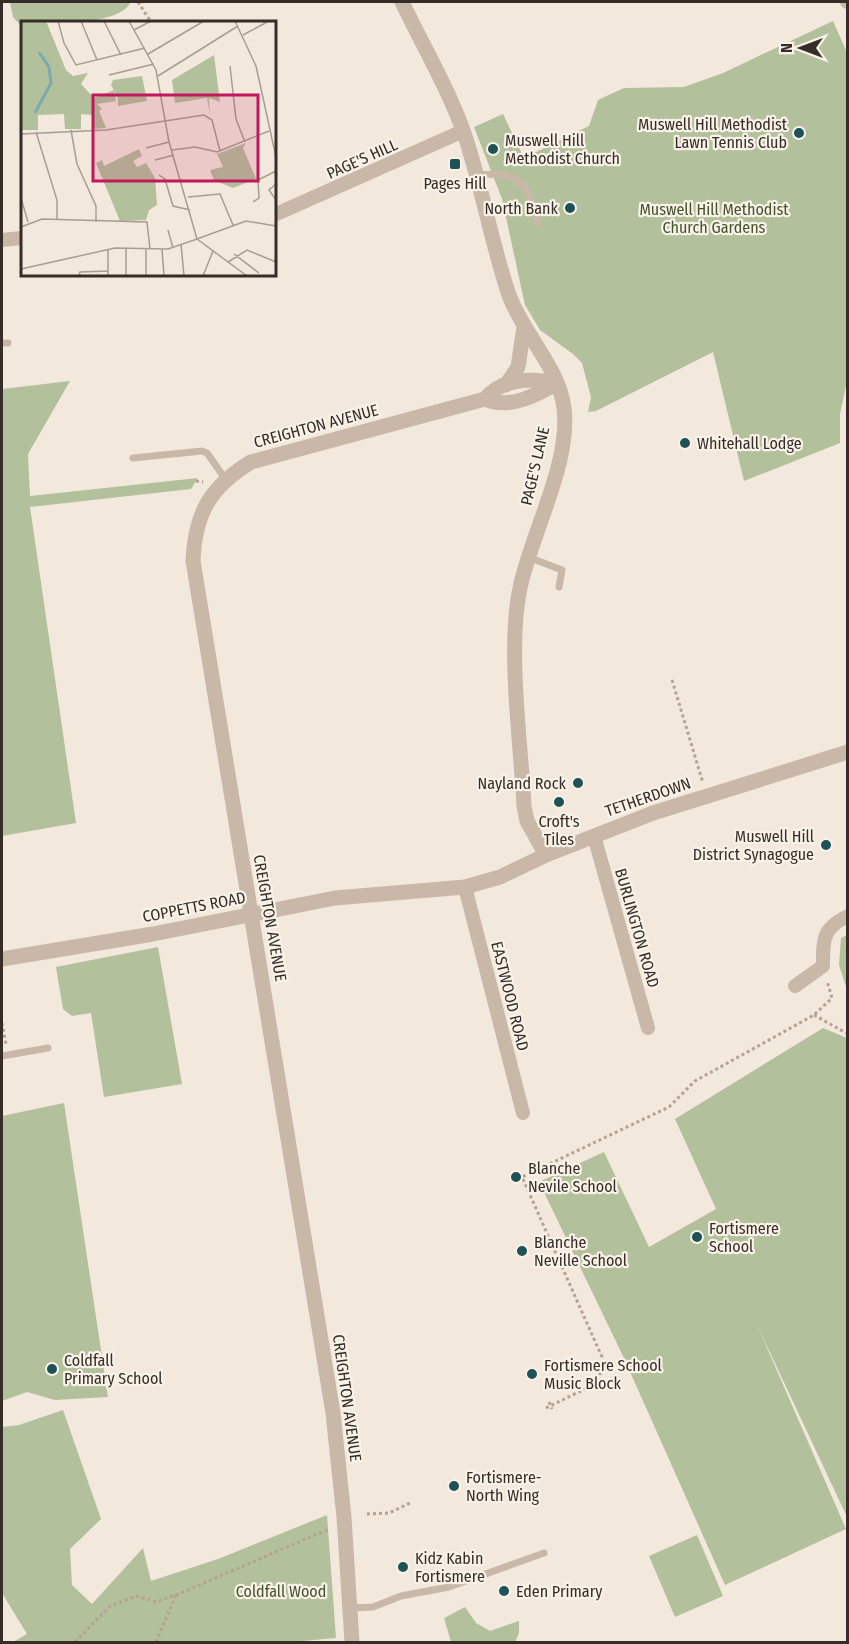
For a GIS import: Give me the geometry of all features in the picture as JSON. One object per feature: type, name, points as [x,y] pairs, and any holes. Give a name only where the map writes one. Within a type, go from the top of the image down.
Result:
[{"type":"street","name":"PAGE'S LANE","points":[[402,2],[463,131],[510,295],[524,327],[557,383],[564,408],[564,435],[549,494],[519,589],[517,673],[527,821],[546,855]]},
{"type":"street","name":"PAGE'S HILL","points":[[276,214],[463,131]]},
{"type":"street","points":[[2,240],[21,238]]},
{"type":"street","points":[[506,385],[518,367],[524,327]]},
{"type":"street","name":"CREIGHTON AVENUE","points":[[352,1642],[333,1413],[193,561],[194,537],[202,512],[215,491],[251,462],[485,399],[494,389],[532,378],[557,383]]},
{"type":"street","name":"CREIGHTON AVENUE","points":[[485,399],[497,405],[535,396],[557,383]]},
{"type":"street","name":"TETHERDOWN","points":[[465,887],[500,877],[594,836],[708,796],[848,752]]},
{"type":"street","name":"BURLINGTON ROAD","points":[[594,836],[648,1028]]},
{"type":"street","name":"COPPETTS ROAD","points":[[2,959],[153,934],[335,898],[465,887]]},
{"type":"street","name":"EASTWOOD ROAD","points":[[465,887],[522,1113]]},
{"type":"street","points":[[795,986],[823,966],[823,938],[834,923],[848,916]]},
{"type":"lane","points":[[476,175],[501,173],[515,179],[532,197],[538,223]]},
{"type":"lane","points":[[133,458],[202,451],[207,453],[226,480]]},
{"type":"lane","points":[[528,557],[562,570],[559,587]]},
{"type":"lane","points":[[4,1056],[48,1047]]},
{"type":"lane","points":[[350,1608],[373,1607],[400,1596],[449,1587],[544,1553]]},
{"type":"path","points":[[138,2],[150,21]]},
{"type":"path","points":[[672,680],[708,796]]},
{"type":"path","points":[[549,1406],[599,1382],[602,1357],[522,1177],[669,1107],[695,1081],[814,1015],[832,998],[823,966]]},
{"type":"path","points":[[814,1015],[848,1034]]},
{"type":"path","points":[[2,1023],[4,1056]]},
{"type":"path","points":[[367,1514],[389,1513],[410,1503]]},
{"type":"path","points":[[75,1642],[110,1606],[136,1596],[156,1602],[176,1595],[329,1529]]},
{"type":"path","points":[[156,1642],[176,1595]]},
{"type":"green space","points":[[10,2],[129,2],[130,4],[110,17],[88,21],[21,21],[21,26],[13,17]]},
{"type":"green space","name":"Muswell Hill Methodist Church Gardens","points":[[833,21],[848,55],[848,376],[840,414],[840,443],[744,481],[713,352],[596,411],[588,412],[591,397],[582,363],[540,330],[525,305],[502,199],[474,127],[503,114],[524,158],[589,126],[598,100],[624,88],[684,87],[723,73]]},
{"type":"green space","points":[[70,381],[28,454],[30,496],[198,478],[191,489],[30,507],[76,823],[2,836],[2,389]]},
{"type":"green space","points":[[847,935],[847,990],[839,965],[841,938]]},
{"type":"green space","points":[[158,947],[182,1084],[104,1097],[91,1013],[72,1016],[63,1009],[56,967]]},
{"type":"green space","points":[[823,1028],[847,1038],[847,1517],[758,1327],[846,1529],[725,1585],[623,1356],[539,1182],[604,1152],[649,1247],[716,1209],[675,1119]]},
{"type":"green space","points":[[64,1103],[108,1397],[55,1400],[27,1392],[2,1401],[2,1116]]},
{"type":"green space","name":"Coldfall Wood","points":[[63,1410],[101,1519],[70,1549],[72,1585],[92,1604],[143,1548],[151,1581],[218,1559],[327,1515],[336,1638],[291,1642],[13,1642],[27,1634],[2,1593],[2,1427],[19,1425]]},
{"type":"green space","points":[[697,1535],[723,1596],[675,1617],[649,1556]]},
{"type":"green space","points":[[465,1607],[476,1623],[490,1631],[519,1621],[519,1633],[515,1642],[451,1642],[444,1618]]},
{"type":"place","name":"Muswell Hill Methodist Lawn Tennis Club","points":[[799,133]]},
{"type":"place","name":"Muswell Hill Methodist Church","points":[[493,149]]},
{"type":"place","name":"Pages Hill","points":[[455,164]]},
{"type":"place","name":"North Bank","points":[[570,208]]},
{"type":"place","name":"Whitehall Lodge","points":[[685,443]]},
{"type":"place","name":"Nayland Rock","points":[[578,783]]},
{"type":"place","name":"Croft's Tiles","points":[[559,802]]},
{"type":"place","name":"Muswell Hill District Synagogue","points":[[826,845]]},
{"type":"place","name":"Blanche Nevile School","points":[[516,1177]]},
{"type":"place","name":"Fortismere School","points":[[697,1237]]},
{"type":"place","name":"Blanche Neville School","points":[[522,1251]]},
{"type":"place","name":"Coldfall Primary School","points":[[52,1369]]},
{"type":"place","name":"Fortismere School Music Block","points":[[532,1374]]},
{"type":"place","name":"Fortismere- North Wing","points":[[454,1486]]},
{"type":"place","name":"Kidz Kabin Fortismere","points":[[403,1567]]},
{"type":"place","name":"Eden Primary","points":[[504,1591]]}]
